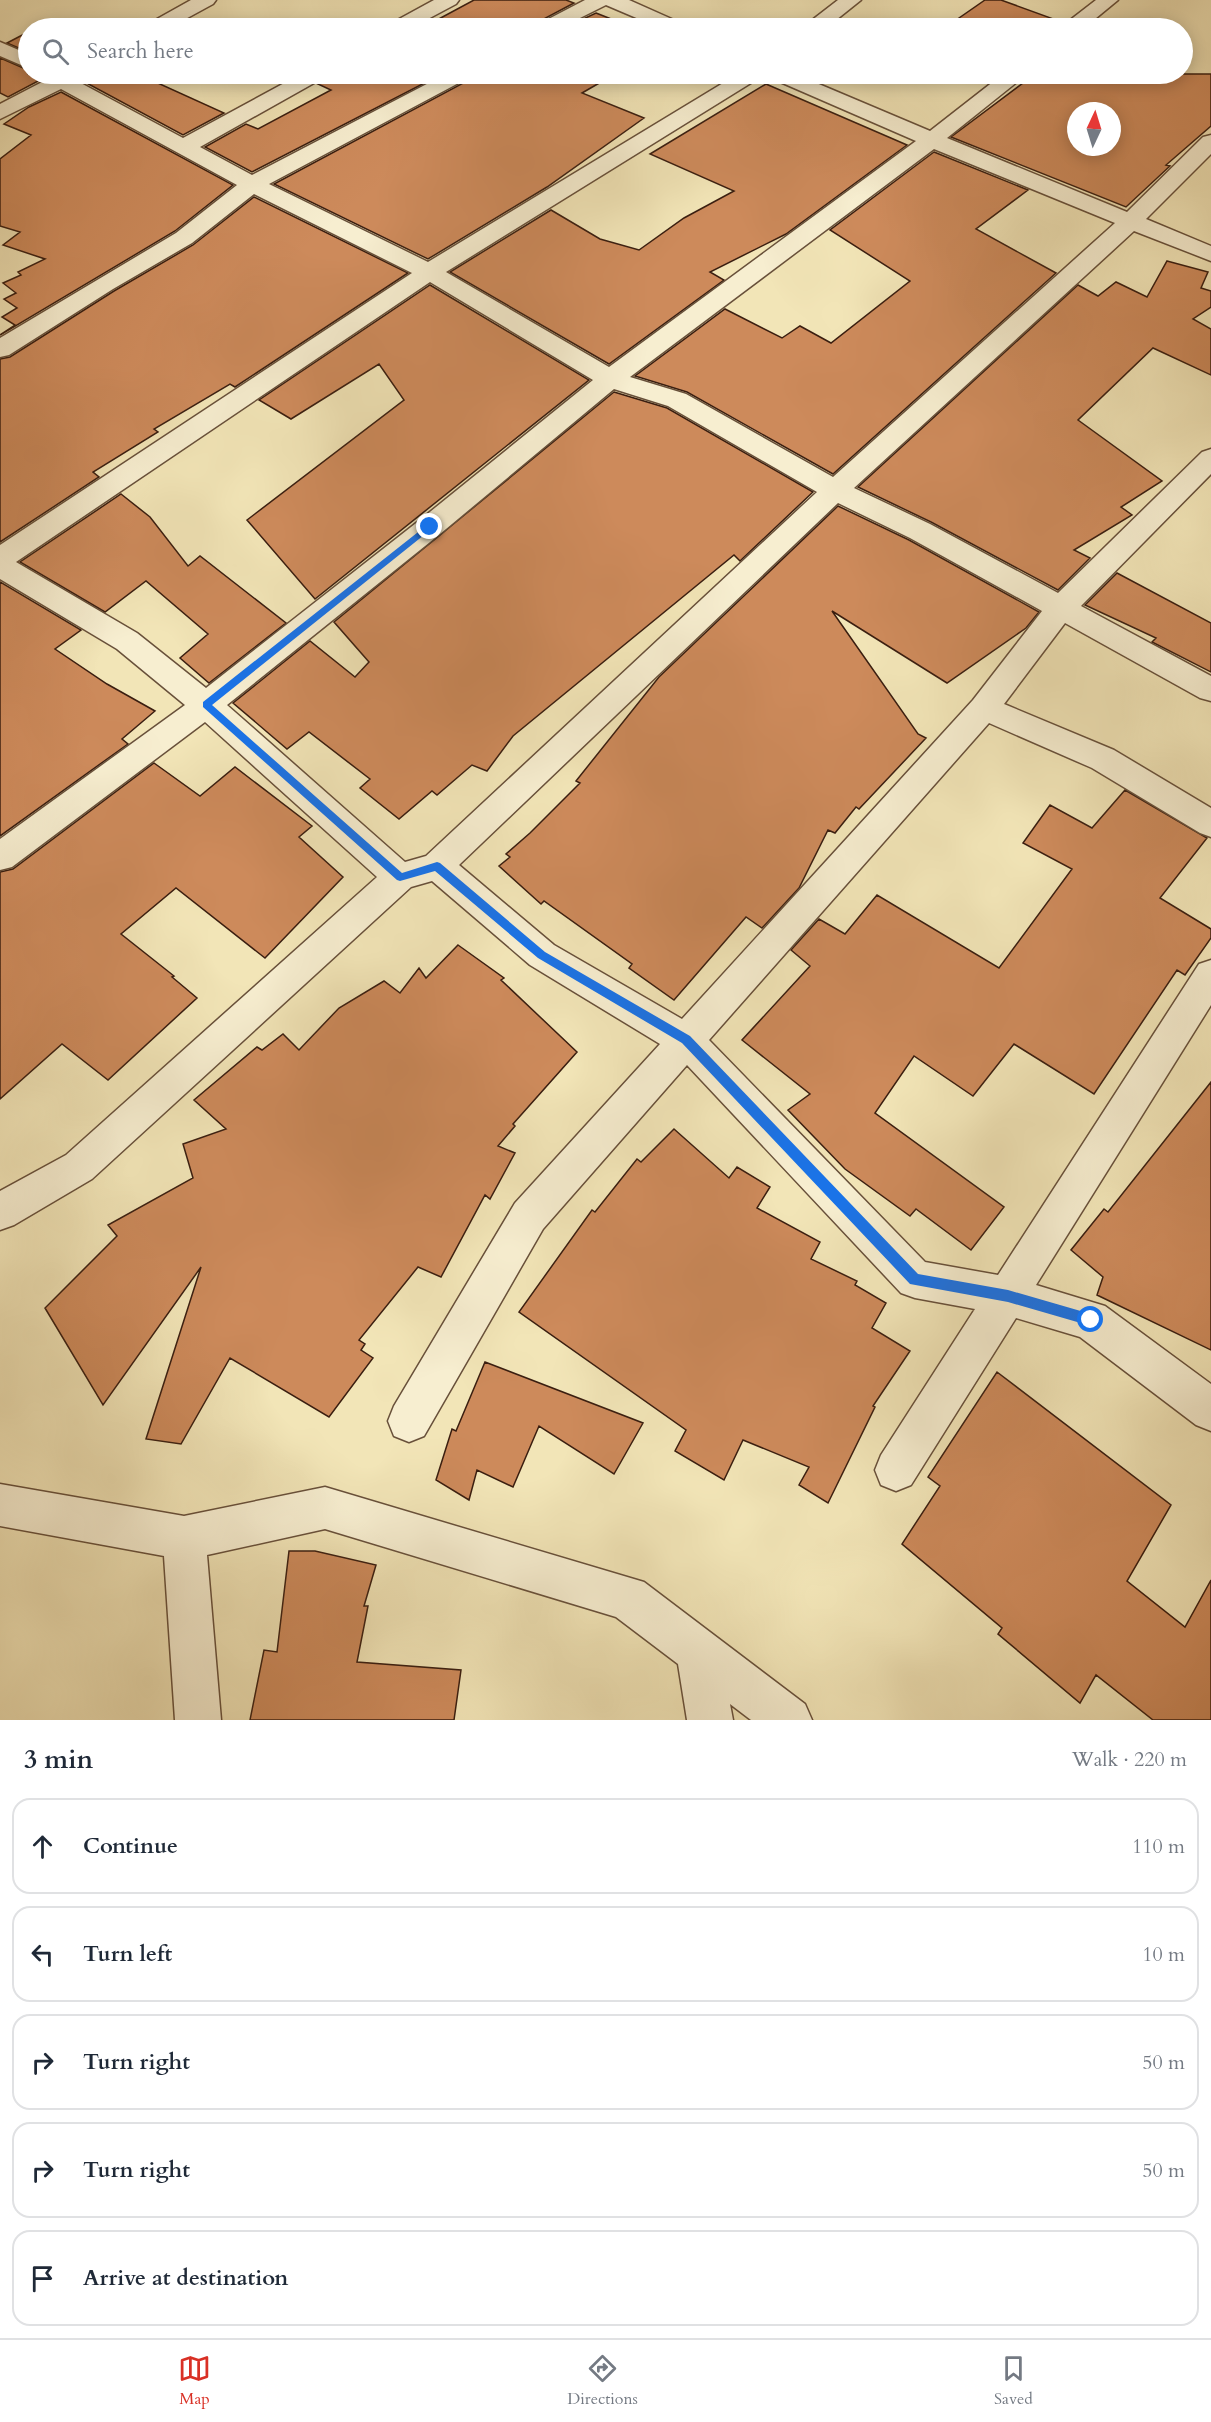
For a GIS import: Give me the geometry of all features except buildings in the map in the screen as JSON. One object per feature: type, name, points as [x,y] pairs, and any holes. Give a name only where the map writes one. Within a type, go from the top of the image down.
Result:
[{"type":"street","points":[[173,18],[206,0]]},
{"type":"street","points":[[416,18],[449,0]]},
{"type":"street","points":[[565,18],[600,0]]},
{"type":"street","points":[[612,0],[653,18]]},
{"type":"street","points":[[827,18],[851,0]]},
{"type":"street","points":[[1085,18],[1108,0]]},
{"type":"street","points":[[0,48],[18,57]]},
{"type":"street","points":[[0,113],[49,84]]},
{"type":"street","points":[[74,84],[102,104],[252,184],[429,272],[610,379],[677,400],[835,490],[920,531],[1211,690]]},
{"type":"street","points":[[184,147],[298,84]]},
{"type":"street","points":[[0,350],[104,284],[184,238],[252,184],[442,84]]},
{"type":"street","points":[[0,559],[429,272],[736,84]]},
{"type":"street","points":[[801,84],[1211,254]]},
{"type":"street","points":[[0,857],[206,705],[430,527],[610,379],[932,140],[1002,84]]},
{"type":"street","points":[[0,1212],[79,1167],[400,877],[437,866],[835,490],[1132,220],[1211,142]]},
{"type":"street","points":[[409,1420],[529,1216],[984,708],[1060,609],[1211,459]]},
{"type":"street","points":[[0,566],[127,641],[206,705],[400,877]]},
{"type":"street","points":[[984,708],[1103,759],[1211,824]]},
{"type":"street","points":[[437,866],[542,955],[686,1040],[915,1280],[1008,1296],[1091,1320],[1211,1410]]},
{"type":"street","points":[[896,1470],[1211,975]]},
{"type":"street","points":[[0,1505],[184,1538],[325,1508],[628,1598],[789,1720]]},
{"type":"street","points":[[184,1538],[198,1720]]},
{"type":"street","points":[[699,1651],[710,1720]]},
{"type":"route","points":[[430,527],[206,705],[400,877],[437,866],[542,955],[686,1040],[915,1280],[1008,1296],[1091,1320]]}]
